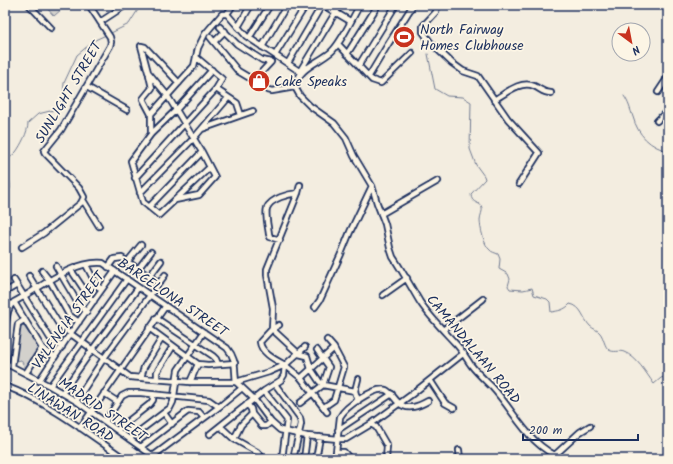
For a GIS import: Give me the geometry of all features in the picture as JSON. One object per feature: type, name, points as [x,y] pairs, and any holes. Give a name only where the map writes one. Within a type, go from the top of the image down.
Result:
[{"type":"street","points":[[29,5],[51,28]]},
{"type":"street","name":"SUNLIGHT STREET","points":[[83,200],[84,197],[79,188],[44,151],[61,130],[110,46],[110,37],[89,5]]},
{"type":"street","points":[[100,22],[126,5]]},
{"type":"street","points":[[151,114],[194,66],[198,48],[205,34],[222,14],[227,14],[233,5]]},
{"type":"street","points":[[238,27],[251,5]]},
{"type":"street","points":[[249,38],[270,5]]},
{"type":"street","points":[[262,47],[287,5]]},
{"type":"street","points":[[275,55],[306,5]]},
{"type":"street","points":[[288,64],[323,5],[350,21]]},
{"type":"street","points":[[210,37],[238,71],[255,79],[270,91],[295,87],[297,78],[340,5]]},
{"type":"street","points":[[301,72],[332,51],[338,44],[360,5]]},
{"type":"street","points":[[347,54],[378,5]]},
{"type":"street","points":[[359,65],[396,5]]},
{"type":"street","points":[[369,76],[413,5]]},
{"type":"street","points":[[437,5],[436,12],[423,26],[423,32],[426,38],[452,63],[463,71],[478,76],[508,119],[539,153],[519,184]]},
{"type":"street","points":[[227,14],[249,38],[301,72]]},
{"type":"street","points":[[220,27],[237,44],[262,60],[271,62],[255,79]]},
{"type":"street","points":[[214,42],[225,31]]},
{"type":"street","points":[[338,44],[372,80],[381,83],[412,53]]},
{"type":"street","points":[[151,134],[151,114],[142,99],[152,88],[141,46],[145,48],[179,83]]},
{"type":"street","points":[[135,178],[216,89],[222,79],[196,57]]},
{"type":"street","points":[[209,168],[159,215],[149,208],[144,202],[135,178],[131,161],[151,134],[176,110],[212,70]]},
{"type":"street","points":[[148,72],[167,95],[194,138],[215,177],[198,195],[175,200]]},
{"type":"street","points":[[658,92],[668,77]]},
{"type":"street","points":[[494,100],[521,85],[535,86],[543,92],[551,92]]},
{"type":"street","points":[[87,87],[127,110]]},
{"type":"street","name":"CAMANDALAAN ROAD","points":[[295,87],[300,96],[310,106],[334,123],[346,138],[354,156],[372,186],[385,224],[393,257],[420,301],[435,322],[464,353],[470,364],[493,388],[533,440],[556,457],[564,459]]},
{"type":"street","points":[[216,89],[237,103],[241,115]]},
{"type":"street","points":[[140,193],[194,138],[228,98]]},
{"type":"street","points":[[657,121],[668,110]]},
{"type":"street","points":[[200,130],[253,111]]},
{"type":"street","points":[[149,208],[202,152]]},
{"type":"street","points":[[381,214],[438,181]]},
{"type":"street","points":[[300,185],[280,240],[267,270],[273,308],[272,329],[299,354],[307,356],[311,369],[323,385],[354,391]]},
{"type":"street","points":[[315,307],[320,300],[372,186]]},
{"type":"street","points":[[280,240],[270,236],[269,234],[268,206],[272,202],[288,194],[298,193]]},
{"type":"street","points":[[22,247],[44,233],[83,200],[99,226]]},
{"type":"street","points":[[128,262],[141,245]]},
{"type":"street","points":[[138,269],[151,252]]},
{"type":"street","points":[[108,266],[114,259],[119,258],[128,262],[159,283]]},
{"type":"street","points":[[149,277],[161,261]]},
{"type":"street","name":"BARCELONA STREET","points":[[14,302],[71,270],[86,265],[103,263],[227,348],[232,354],[235,363],[236,382]]},
{"type":"street","points":[[86,265],[97,286],[102,289]]},
{"type":"street","points":[[56,266],[79,305],[87,312]]},
{"type":"street","points":[[71,270],[89,297],[94,301]]},
{"type":"street","points":[[42,271],[50,281],[69,315],[79,322]]},
{"type":"street","name":"VALENCIA STREET","points":[[39,381],[70,334],[115,271]]},
{"type":"street","points":[[76,401],[104,358],[165,275]]},
{"type":"street","points":[[29,276],[60,326],[130,377],[190,382],[236,382],[270,372],[285,365],[306,347]]},
{"type":"street","points":[[383,295],[407,278]]},
{"type":"street","points":[[50,386],[127,279]]},
{"type":"street","points":[[14,280],[50,338],[62,347]]},
{"type":"street","points":[[5,292],[17,285]]},
{"type":"street","points":[[62,393],[138,288]]},
{"type":"street","points":[[443,330],[483,299]]},
{"type":"street","points":[[5,330],[9,308],[14,302],[42,348],[55,357]]},
{"type":"street","points":[[80,428],[165,306]]},
{"type":"street","points":[[156,318],[196,344],[216,359],[218,364]]},
{"type":"street","points":[[12,366],[18,324],[24,320]]},
{"type":"street","points":[[279,325],[272,329],[260,342],[260,346],[273,358],[285,365],[301,378],[327,412]]},
{"type":"street","points":[[149,328],[202,366],[235,363]]},
{"type":"street","points":[[129,439],[170,408],[174,396],[178,370],[204,332]]},
{"type":"street","points":[[141,378],[144,367],[162,338]]},
{"type":"street","points":[[324,407],[334,400],[344,367],[334,348],[327,340]]},
{"type":"street","points":[[157,379],[157,372],[174,346]]},
{"type":"street","points":[[26,373],[42,348]]},
{"type":"street","points":[[301,378],[334,348]]},
{"type":"street","points":[[300,403],[323,385],[329,367],[317,350]]},
{"type":"street","points":[[236,382],[254,399],[275,427],[285,432],[307,436],[346,439],[371,424],[399,404],[464,353]]},
{"type":"street","name":"MADRID STREET","points":[[5,363],[76,401],[153,456],[242,388]]},
{"type":"street","points":[[190,382],[198,364]]},
{"type":"street","points":[[210,434],[264,391],[281,380],[284,375],[285,365]]},
{"type":"street","points":[[358,379],[354,391],[358,401]]},
{"type":"street","points":[[430,380],[445,403],[454,408]]},
{"type":"street","points":[[275,384],[300,418],[301,424],[293,459]]},
{"type":"street","name":"LINAWAN ROAD","points":[[5,386],[35,401],[80,428],[124,459]]},
{"type":"street","points":[[336,459],[335,438],[340,417],[358,401],[375,390],[382,389],[392,394],[399,404],[406,407],[420,406],[428,401]]},
{"type":"street","points":[[264,391],[287,420],[282,459]]},
{"type":"street","points":[[104,393],[118,402]]},
{"type":"street","points":[[104,421],[113,411],[122,396],[128,393],[209,400],[219,407]]},
{"type":"street","points":[[338,430],[392,394]]},
{"type":"street","points":[[117,430],[150,404],[153,400],[153,395]]},
{"type":"street","points":[[247,404],[252,414],[262,426],[266,426],[271,422]]},
{"type":"street","points":[[141,447],[188,411],[199,412],[204,418]]},
{"type":"street","points":[[164,413],[172,424]]},
{"type":"street","points":[[234,439],[241,425],[252,414]]},
{"type":"street","points":[[371,424],[376,426],[387,446],[386,459]]},
{"type":"street","points":[[220,426],[234,439],[257,452],[264,459]]},
{"type":"street","points":[[556,457],[580,432],[590,426]]},
{"type":"street","points":[[304,459],[307,436]]},
{"type":"street","points":[[316,459],[320,437]]},
{"type":"street","points":[[458,450],[460,459]]},
{"type":"street","points":[[336,452],[344,452],[350,459]]},
{"type":"shaded area","points":[[44,5],[58,5],[62,9],[54,16]]},
{"type":"shaded area","name":"North Fairway Homes Clubhouse","points":[[404,28],[412,33],[404,46],[396,42]]},
{"type":"shaded area","points":[[21,322],[40,350],[24,374],[21,373],[24,366],[21,360],[17,361],[14,366],[18,327]]},
{"type":"waterway","points":[[111,33],[129,24],[141,5]]},
{"type":"waterway","points":[[5,192],[10,189],[7,167],[8,162],[10,157],[16,152],[22,142],[28,123],[38,114],[54,110],[63,98],[64,83],[77,55],[95,40],[106,35]]},
{"type":"waterway","points":[[428,54],[435,89],[447,96],[463,97],[471,102],[470,149],[476,165],[485,179],[471,194],[471,197],[481,206],[480,223],[484,241],[492,252],[498,254],[500,259],[499,269],[508,274],[510,279],[508,286],[510,289],[523,290],[532,288],[534,295],[547,299],[550,302],[551,312],[564,309],[570,304],[574,305],[580,310],[590,326],[600,333],[609,350],[629,354],[641,366],[654,384],[661,378],[668,376]]},
{"type":"waterway","points":[[624,96],[635,123],[642,135],[656,147],[668,151]]},
{"type":"place","name":"North Fairway Homes Clubhouse","points":[[404,37]]},
{"type":"place","name":"Cake Speaks","points":[[259,81]]}]
